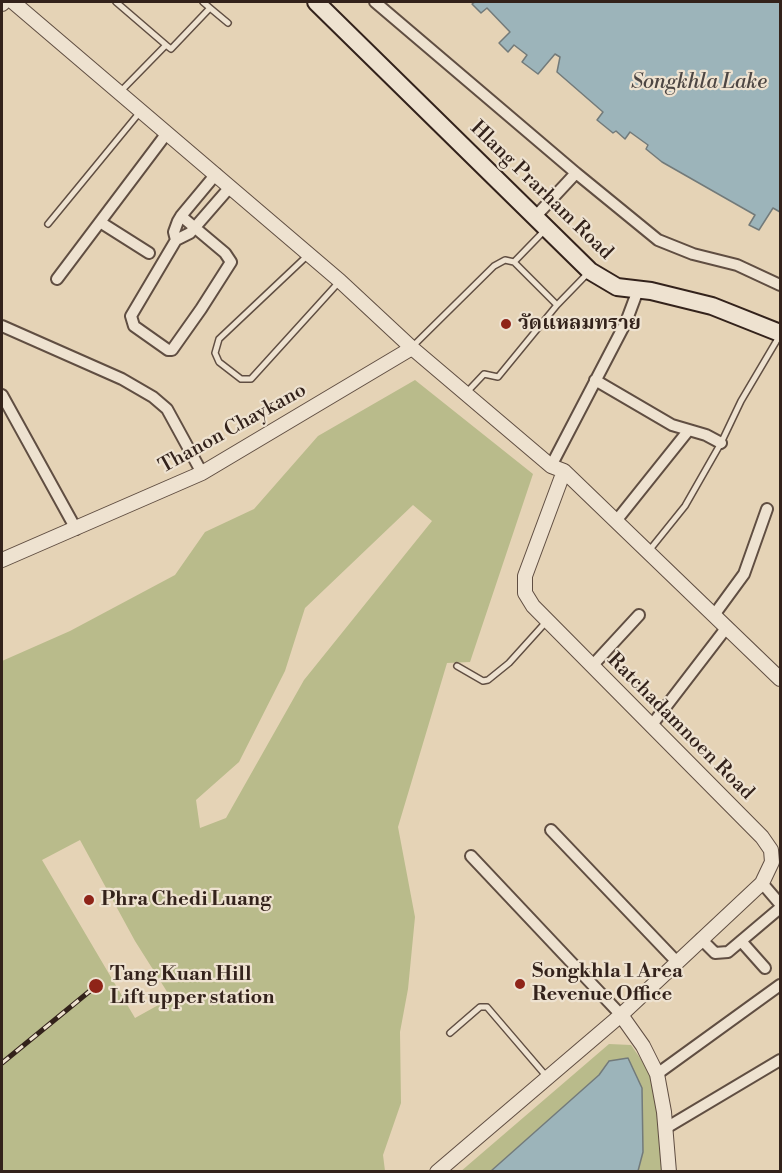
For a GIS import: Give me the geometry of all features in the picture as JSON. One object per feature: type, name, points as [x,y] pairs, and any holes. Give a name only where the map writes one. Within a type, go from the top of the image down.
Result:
[{"type":"main road","name":"Hlang Prarham Road","points":[[326,5],[590,271],[617,286],[712,306],[780,333]]},
{"type":"street","points":[[13,2],[309,254],[412,348],[557,468],[616,521],[780,679]]},
{"type":"street","points":[[375,2],[658,240],[693,254],[756,272],[780,285]]},
{"type":"street","points":[[57,279],[168,133]]},
{"type":"street","points":[[540,223],[576,173]]},
{"type":"street","points":[[176,240],[174,232],[181,216],[216,174]]},
{"type":"street","points":[[181,216],[196,227],[225,253],[231,264],[172,350],[168,350],[134,326],[131,316],[176,240],[186,237],[196,227],[230,187]]},
{"type":"street","points":[[100,222],[149,253]]},
{"type":"street","points":[[557,468],[595,380],[627,318],[638,290]]},
{"type":"street","points":[[2,326],[122,379],[153,397],[167,409],[202,473]]},
{"type":"street","name":"Thanon Chaykano","points":[[3,557],[202,473],[412,348]]},
{"type":"street","points":[[595,380],[672,425],[706,435],[721,443]]},
{"type":"street","points":[[2,395],[76,528]]},
{"type":"street","points":[[616,521],[688,430]]},
{"type":"street","name":"Ratchadamnoen Road","points":[[557,468],[525,576],[525,593],[547,621],[762,837],[771,850]]},
{"type":"street","points":[[714,615],[744,574],[767,508]]},
{"type":"street","points":[[592,666],[639,615]]},
{"type":"street","points":[[651,726],[727,627]]},
{"type":"street","points":[[551,830],[677,962]]},
{"type":"street","points":[[771,850],[780,862]]},
{"type":"street","points":[[437,1172],[621,1015],[762,883],[772,862],[771,850]]},
{"type":"street","points":[[471,856],[621,1015],[643,1046],[657,1074],[666,1128],[669,1172]]},
{"type":"street","points":[[701,939],[715,953],[728,952],[780,906],[762,883]]},
{"type":"street","points":[[741,941],[765,968]]},
{"type":"street","points":[[657,1074],[780,985]]},
{"type":"street","points":[[666,1128],[780,1060]]},
{"type":"lane","points":[[116,2],[171,49],[210,8]]},
{"type":"lane","points":[[203,2],[228,23]]},
{"type":"lane","points":[[120,92],[166,45]]},
{"type":"lane","points":[[48,224],[141,111]]},
{"type":"lane","points":[[514,262],[540,223]]},
{"type":"lane","points":[[309,254],[219,339],[215,353],[219,362],[241,379],[251,379],[340,281]]},
{"type":"lane","points":[[412,348],[494,266],[505,260],[514,262],[557,304]]},
{"type":"lane","points":[[466,393],[484,374],[498,376],[557,304],[590,271]]},
{"type":"lane","points":[[648,552],[685,506],[780,333]]},
{"type":"lane","points":[[457,666],[483,681],[488,680],[508,663],[547,621]]},
{"type":"lane","points":[[450,1033],[480,1007],[485,1006],[547,1077]]},
{"type":"green space","points":[[415,380],[533,474],[470,662],[447,663],[398,827],[415,917],[408,989],[400,1032],[401,1103],[383,1155],[385,1171],[2,1171],[2,661],[70,631],[175,575],[205,532],[254,509],[318,436]],"holes":[[[413,505],[432,521],[304,680],[226,818],[200,828],[196,800],[239,762],[285,671],[305,608]],[[80,840],[135,941],[171,998],[135,1018],[42,860]]]},
{"type":"green space","points":[[609,1044],[631,1045],[649,1071],[659,1120],[662,1171],[638,1171],[643,1152],[608,1061],[599,1075],[491,1171],[460,1172]]},
{"type":"water","name":"Songkhla Lake","points":[[475,2],[780,2],[780,212],[773,208],[759,230],[749,225],[755,215],[662,162],[646,149],[648,145],[630,132],[625,139],[616,131],[613,133],[597,120],[603,112],[557,72],[560,57],[555,54],[538,74],[522,62],[527,55],[514,45],[508,52],[499,43],[510,32],[487,8],[481,13],[472,4]]},
{"type":"water","points":[[628,1058],[642,1088],[643,1152],[638,1171],[491,1171],[599,1075],[609,1061]]},
{"type":"railway","points":[[2,1063],[96,986]]},
{"type":"place","name":"วัดแหลมทราย","points":[[506,324]]},
{"type":"place","name":"Phra Chedi Luang","points":[[89,900]]},
{"type":"place","name":"Songkhla 1 Area Revenue Office","points":[[520,984]]},
{"type":"place","name":"Tang Kuan Hill Lift upper station","points":[[96,986]]}]
